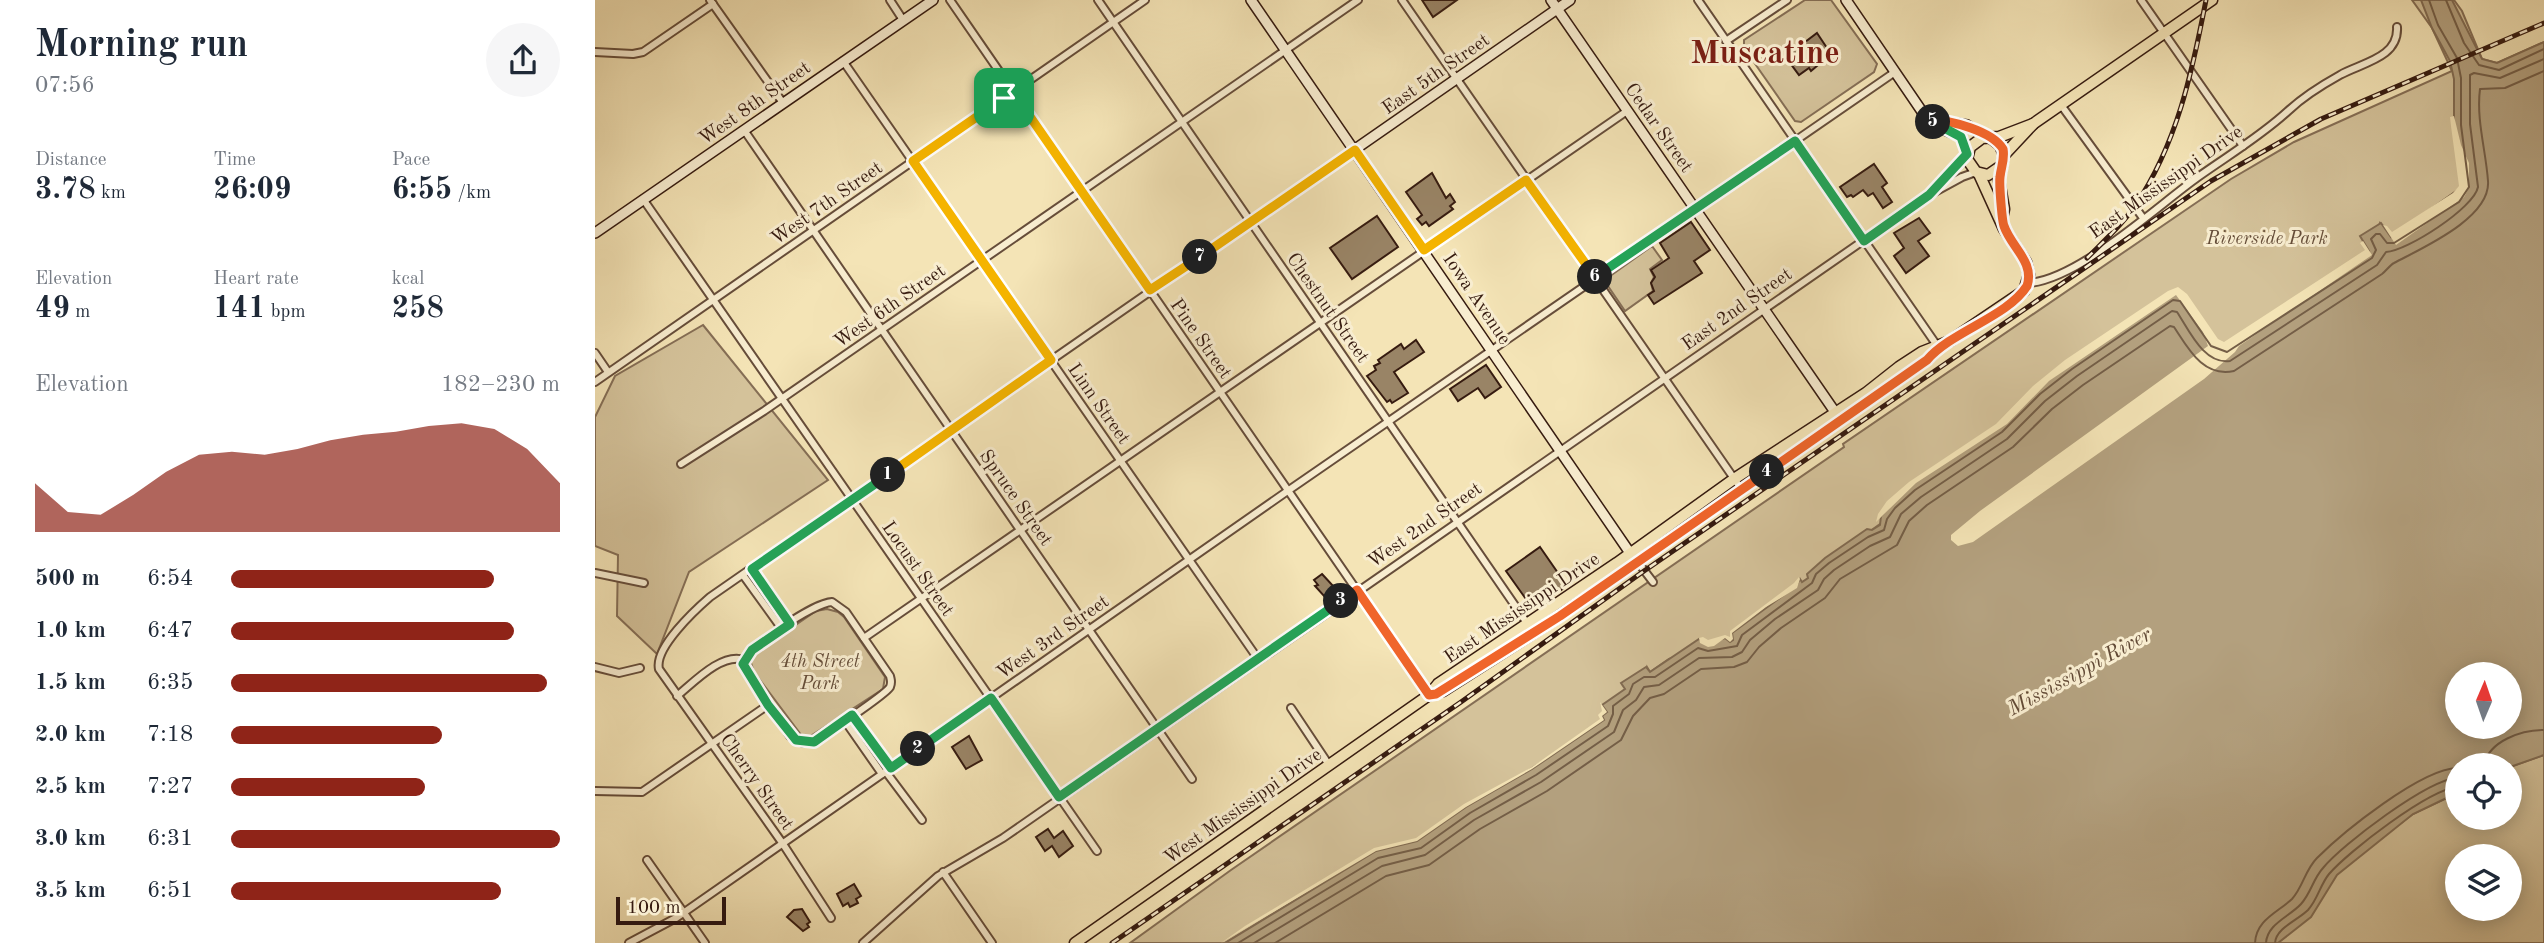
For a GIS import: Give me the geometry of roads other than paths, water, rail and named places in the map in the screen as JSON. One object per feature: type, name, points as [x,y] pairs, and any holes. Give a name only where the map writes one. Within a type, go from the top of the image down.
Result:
[{"type":"main road","name":"West 8th Street","points":[[595,233],[933,0]]},
{"type":"main road","name":"Iowa Avenue","points":[[1251,0],[1630,553]]},
{"type":"main road","name":"Cedar Street","points":[[1551,0],[1835,412]]},
{"type":"main road","name":"East 5th Street","points":[[1355,150],[1570,0]]},
{"type":"main road","points":[[1846,0],[1930,120],[1938,127],[1961,137],[1969,164],[1978,173],[2002,218]]},
{"type":"main road","points":[[1967,153],[1973,143],[2005,136],[2033,124],[2212,0]]},
{"type":"main road","points":[[1930,120],[1967,125],[2000,145],[2004,155]]},
{"type":"main road","points":[[2029,283],[2026,262],[2004,229],[2001,166],[2004,155],[2033,124]]},
{"type":"main road","points":[[1978,173],[1993,173],[2001,166]]},
{"type":"main road","name":"East Mississippi Drive","points":[[1429,695],[1438,684],[1899,367],[1923,352],[1938,347],[2011,302],[2029,283]]},
{"type":"main road","name":"East Mississippi Drive","points":[[1429,695],[1443,691],[1533,634],[1927,360],[1938,347]]},
{"type":"main road","name":"West Mississippi Drive","points":[[1075,943],[1429,695]]},
{"type":"street","points":[[890,0],[904,20]]},
{"type":"street","name":"Pine Street","points":[[950,0],[1429,695]]},
{"type":"street","name":"Chestnut Street","points":[[1098,0],[1533,634]]},
{"type":"street","name":"West 7th Street","points":[[595,382],[1145,0]]},
{"type":"street","name":"West 6th Street","points":[[681,464],[783,398],[1358,0]]},
{"type":"street","points":[[1402,0],[1742,490]]},
{"type":"street","points":[[1698,0],[1938,347]]},
{"type":"street","points":[[1726,41],[1787,0]]},
{"type":"street","points":[[2141,0],[2243,146]]},
{"type":"street","points":[[595,52],[643,52],[712,2],[783,103]]},
{"type":"street","name":"East Mississippi Drive","points":[[2029,283],[2052,279],[2268,129],[2309,93],[2381,56],[2397,37],[2397,27]]},
{"type":"street","name":"Linn Street","points":[[843,61],[1258,659]]},
{"type":"street","name":"West 3rd Street","points":[[629,943],[683,912],[783,844],[1289,490],[1895,72]]},
{"type":"street","points":[[2061,105],[2143,218]]},
{"type":"street","points":[[864,638],[1627,111]]},
{"type":"street","name":"Spruce Street","points":[[744,130],[1192,779]]},
{"type":"street","points":[[782,629],[743,575],[1355,150]]},
{"type":"street","name":"East 2nd Street","points":[[1929,195],[1967,153]]},
{"type":"street","name":"East 2nd Street","points":[[1561,449],[1929,195],[1962,177],[1978,173]]},
{"type":"street","name":"Locust Street","points":[[643,200],[1097,851]]},
{"type":"street","points":[[595,353],[608,372]]},
{"type":"street","name":"West 2nd Street","points":[[863,943],[943,872],[1003,838],[1561,449]]},
{"type":"street","name":"Iowa Avenue","points":[[1630,553],[1653,582]]},
{"type":"street","points":[[752,569],[790,624]]},
{"type":"street","points":[[595,573],[644,583]]},
{"type":"street","name":"Cherry Street","points":[[743,575],[692,612],[660,655],[658,664],[677,696],[783,844],[831,918]]},
{"type":"street","points":[[832,602],[841,607],[890,676],[887,691],[814,742],[805,743],[790,736],[743,666],[752,650],[782,629],[820,604],[832,602]]},
{"type":"street","points":[[677,696],[725,660],[744,660]]},
{"type":"street","points":[[595,667],[619,673],[639,668]]},
{"type":"street","points":[[595,791],[636,793],[650,788],[768,705]]},
{"type":"street","points":[[1291,708],[1329,765]]},
{"type":"street","points":[[852,715],[886,771]]},
{"type":"street","points":[[845,721],[922,820]]},
{"type":"street","points":[[647,860],[705,943]]},
{"type":"street","points":[[943,872],[992,943]]},
{"type":"water","name":"Mississippi River","points":[[2421,0],[2452,0],[2482,59],[2497,63],[2544,42],[2544,755],[2522,763],[2522,753],[2445,753],[2445,799],[2413,814],[2337,875],[2311,917],[2278,943],[1225,943],[1376,851],[1417,841],[1466,807],[1532,769],[1604,720],[1602,716],[1607,712],[1602,705],[1625,689],[1621,683],[1646,667],[1650,672],[1699,639],[1707,644],[1725,638],[1730,642],[1733,640],[1732,633],[1796,586],[1800,579],[1802,582],[1808,578],[1807,574],[1825,558],[1867,529],[1872,530],[1880,525],[1881,516],[1911,484],[1998,426],[2035,389],[2177,291],[2216,341],[2225,346],[2369,251],[2360,236],[2381,223],[2391,237],[2462,187],[2454,125],[2454,79],[2450,61]]},
{"type":"railway","points":[[2087,258],[2130,213],[2162,158],[2181,107],[2206,0]]},
{"type":"railway","points":[[1112,943],[1461,702],[1644,571],[2211,181],[2321,119],[2544,23]]},
{"type":"district","name":"Muscatine","points":[[1765,51]]},
{"type":"park label","name":"Riverside Park","points":[[2267,237]]},
{"type":"park label","name":"4th Street Park","points":[[820,671]]}]
